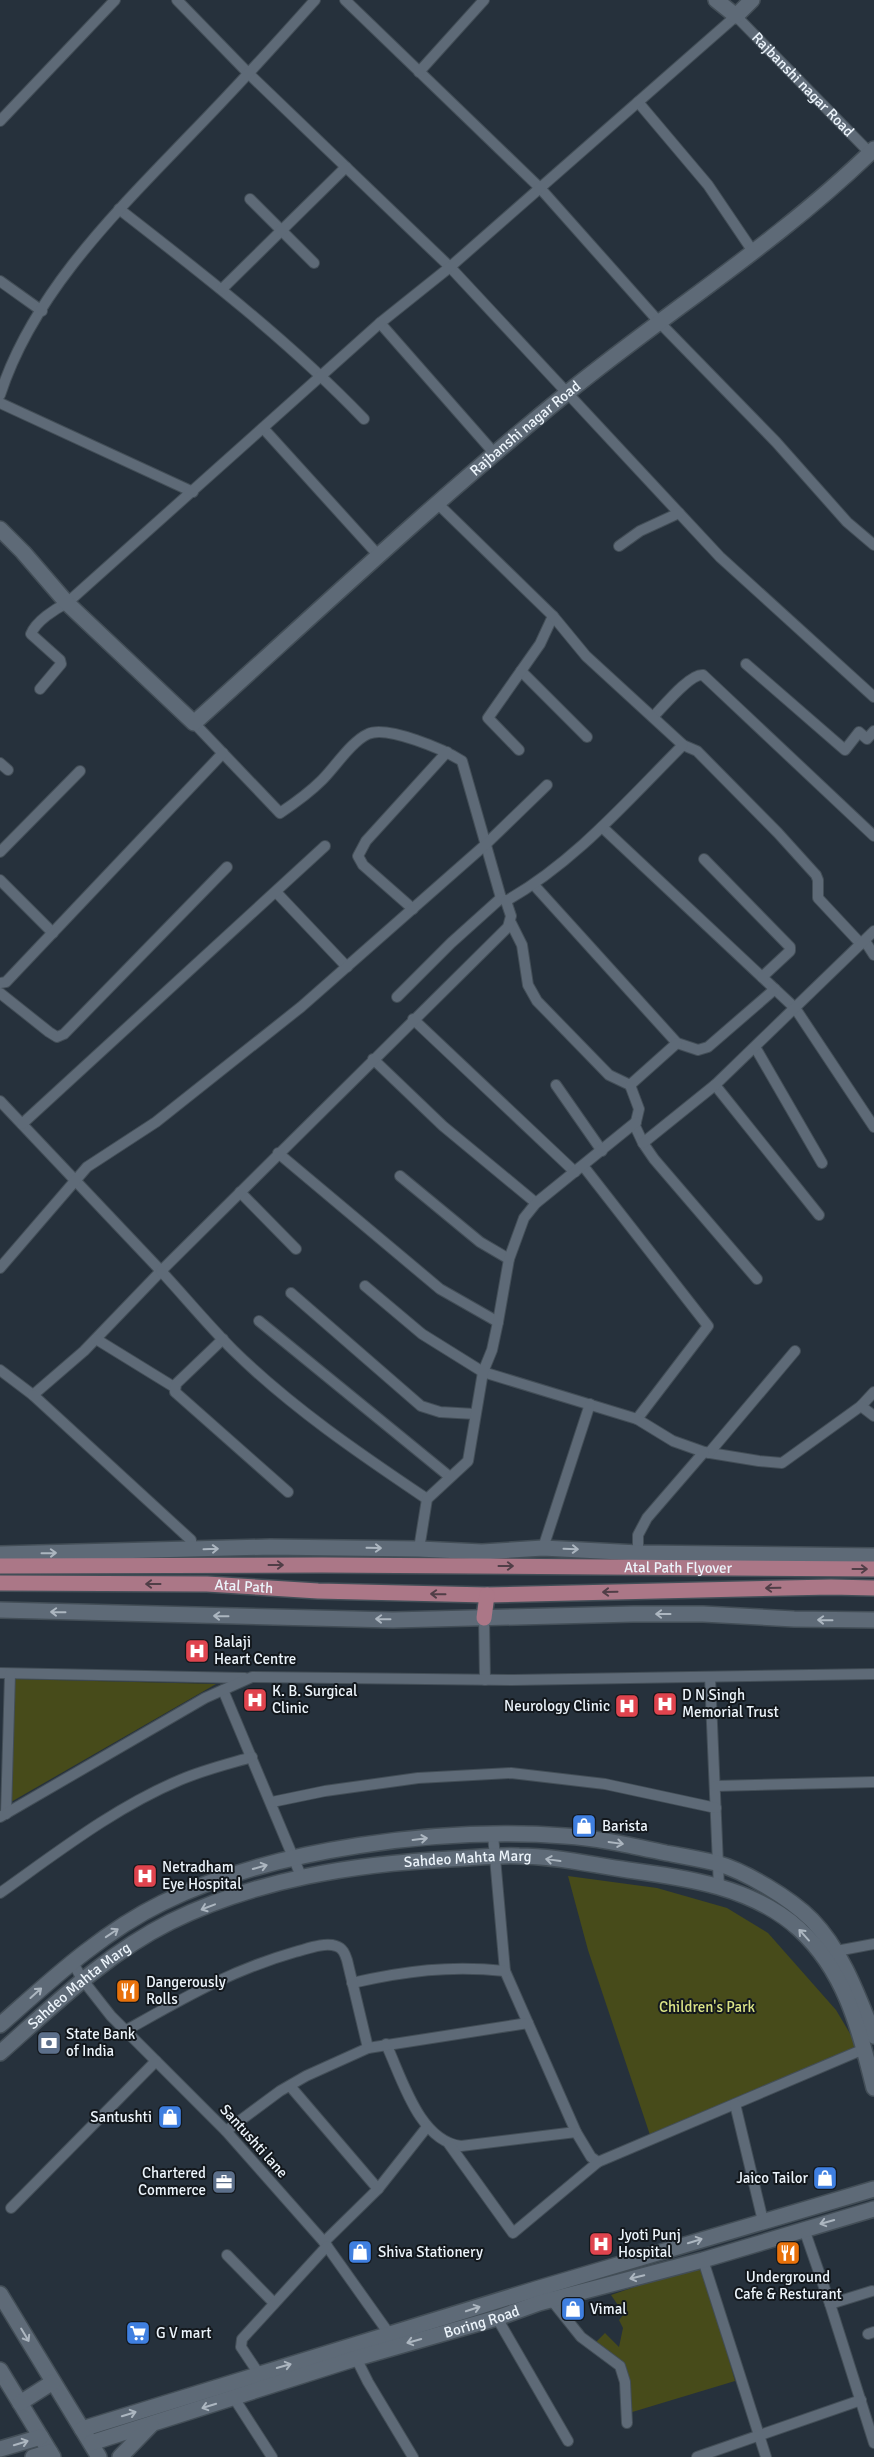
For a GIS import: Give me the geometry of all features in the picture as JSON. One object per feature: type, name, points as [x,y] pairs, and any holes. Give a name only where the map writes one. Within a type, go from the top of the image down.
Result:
[{"type":"main road","name":"Atal Path","points":[[0,1566],[482,1559]]},
{"type":"main road","name":"Atal Path Flyover","points":[[482,1559],[874,1569]]},
{"type":"main road","name":"Atal Path","points":[[0,1583],[207,1584],[318,1591],[487,1595]]},
{"type":"main road","name":"Atal Path Flyover","points":[[487,1595],[874,1588]]},
{"type":"main road","points":[[484,1618],[487,1595]]},
{"type":"street","points":[[0,121],[115,0]]},
{"type":"street","points":[[177,0],[249,74],[450,267],[720,557],[874,698]]},
{"type":"street","points":[[0,395],[6,377],[24,340],[83,251],[119,209],[249,74],[315,0]]},
{"type":"street","points":[[345,0],[540,188],[660,323],[776,442],[847,522],[874,545]]},
{"type":"street","points":[[419,72],[484,0]]},
{"type":"street","points":[[716,0],[736,16]]},
{"type":"street","points":[[40,689],[61,664],[60,660],[31,634],[33,630],[55,609],[67,603],[193,492],[380,323],[450,267],[752,0]]},
{"type":"street","name":"Rajbanshi nagar Road","points":[[194,723],[437,503],[567,393],[754,253],[872,151],[736,16]]},
{"type":"street","points":[[638,102],[708,185],[754,253]]},
{"type":"street","points":[[222,289],[346,167]]},
{"type":"street","points":[[250,199],[314,263]]},
{"type":"street","points":[[119,209],[222,289],[322,375],[364,419]]},
{"type":"street","points":[[0,281],[42,311]]},
{"type":"street","points":[[380,323],[495,454]]},
{"type":"street","points":[[0,403],[193,492]]},
{"type":"street","points":[[263,428],[379,556]]},
{"type":"street","points":[[437,503],[553,616],[586,656],[682,745],[697,751],[778,833],[816,875],[818,880],[816,894],[818,898],[874,955]]},
{"type":"street","points":[[620,546],[640,531],[679,513]]},
{"type":"street","points":[[0,529],[23,552],[67,603],[194,723],[280,813],[321,781],[358,740],[369,733],[379,731],[392,734],[447,752],[462,760],[485,845],[503,899],[511,916],[511,923],[522,945],[528,984],[537,1001],[610,1075],[630,1085],[639,1109],[638,1132],[757,1279]]},
{"type":"street","points":[[519,750],[488,718],[540,644],[553,616]]},
{"type":"street","points":[[746,664],[845,750],[859,732],[867,739],[874,731]]},
{"type":"street","points":[[521,671],[587,737]]},
{"type":"street","points":[[653,717],[690,680],[698,674],[703,675],[874,836]]},
{"type":"street","points":[[396,997],[451,943],[503,899],[534,885],[602,827],[682,745]]},
{"type":"street","points":[[413,909],[363,865],[358,856],[366,841],[447,752]]},
{"type":"street","points":[[0,983],[6,982],[223,754]]},
{"type":"street","points":[[0,852],[80,771]]},
{"type":"street","points":[[0,1268],[86,1167],[156,1122],[301,1007],[485,845],[547,785]]},
{"type":"street","points":[[602,827],[792,1006],[874,1127]]},
{"type":"street","points":[[22,1124],[325,846]]},
{"type":"street","points":[[704,859],[790,947],[786,957],[762,977]]},
{"type":"street","points":[[0,993],[49,1032],[57,1037],[64,1034],[227,867]]},
{"type":"street","points":[[0,880],[53,933]]},
{"type":"street","points":[[534,885],[678,1043],[698,1050],[708,1047],[778,991]]},
{"type":"street","points":[[276,892],[347,967]]},
{"type":"street","points":[[33,1395],[96,1339],[278,1153],[511,923]]},
{"type":"street","points":[[419,1549],[428,1499],[468,1461],[483,1372],[492,1350],[509,1259],[524,1218],[536,1203],[585,1173],[602,1151],[638,1132],[715,1085],[858,939],[874,932]]},
{"type":"street","points":[[413,1019],[585,1173],[708,1326],[637,1419]]},
{"type":"street","points":[[630,1085],[678,1043]]},
{"type":"street","points":[[754,1047],[822,1163]]},
{"type":"street","points":[[373,1059],[443,1126],[536,1203]]},
{"type":"street","points":[[556,1085],[602,1151]]},
{"type":"street","points":[[715,1085],[819,1214]]},
{"type":"street","points":[[0,1101],[223,1339],[344,1443],[428,1499]]},
{"type":"street","points":[[278,1153],[440,1290],[498,1322]]},
{"type":"street","points":[[400,1176],[480,1242],[509,1259]]},
{"type":"street","points":[[240,1192],[296,1249]]},
{"type":"street","points":[[365,1286],[422,1334],[483,1372],[637,1419],[673,1441],[706,1452],[782,1463],[861,1406],[874,1392]]},
{"type":"street","points":[[291,1294],[421,1406],[440,1412],[475,1414]]},
{"type":"street","points":[[259,1322],[450,1477]]},
{"type":"street","points":[[96,1339],[174,1387],[177,1394],[288,1492]]},
{"type":"street","points":[[174,1387],[223,1339]]},
{"type":"street","points":[[638,1552],[638,1535],[646,1518],[795,1351]]},
{"type":"street","points":[[0,1370],[33,1395],[191,1540],[191,1550]]},
{"type":"street","points":[[544,1548],[590,1404]]},
{"type":"street","points":[[861,1406],[874,1416]]},
{"type":"street","points":[[0,1554],[191,1550],[270,1546],[419,1549],[482,1559],[544,1548],[638,1552],[874,1556]]},
{"type":"street","points":[[0,1610],[392,1620],[633,1614],[703,1614],[794,1620],[874,1620]]},
{"type":"street","points":[[484,1618],[485,1680]]},
{"type":"street","points":[[3,1816],[5,1674],[485,1680],[874,1674]]},
{"type":"street","points":[[710,1677],[719,1888]]},
{"type":"street","points":[[3,1816],[205,1698],[248,1678]]},
{"type":"street","points":[[223,1690],[272,1802],[301,1876]]},
{"type":"street","points":[[0,1893],[86,1832],[135,1801],[182,1779],[252,1757]]},
{"type":"street","points":[[272,1802],[325,1791],[418,1778],[511,1773],[605,1784],[716,1808]]},
{"type":"street","points":[[715,1786],[874,1782]]},
{"type":"street","points":[[493,1835],[505,1972],[576,2132],[591,2158],[598,2162]]},
{"type":"street","name":"Sahdeo Mahta Marg","points":[[0,2025],[72,1961],[141,1914],[164,1902],[230,1876],[294,1858],[336,1850],[429,1838],[493,1835],[566,1836],[632,1845],[718,1864],[752,1879],[783,1898],[811,1920],[835,1951],[854,1987],[874,2036]]},
{"type":"street","name":"Sahdeo Mahta Marg","points":[[0,2052],[82,1979],[152,1932],[172,1921],[237,1896],[301,1876],[404,1862],[520,1856],[692,1878],[761,1903],[799,1929],[833,1969],[854,2012],[874,2088]]},
{"type":"street","points":[[820,1954],[874,1944]]},
{"type":"street","points":[[125,2031],[185,1996],[240,1970],[310,1948],[337,1946],[344,1952],[368,2048]]},
{"type":"street","name":"Santushti lane","points":[[72,1961],[82,1979],[125,2031],[226,2131],[326,2244],[390,2336]]},
{"type":"street","points":[[352,1983],[405,1972],[450,1967],[505,1972]]},
{"type":"street","points":[[226,2131],[290,2086],[328,2065],[368,2048],[528,2023]]},
{"type":"street","points":[[386,2044],[427,2127],[449,2144],[513,2233],[598,2162],[864,2049]]},
{"type":"street","points":[[11,2208],[156,2061]]},
{"type":"street","points":[[290,2086],[378,2189]]},
{"type":"street","points":[[735,2104],[762,2222]]},
{"type":"street","points":[[259,2374],[241,2347],[242,2340],[326,2244],[378,2189],[427,2127]]},
{"type":"street","points":[[449,2144],[461,2146],[576,2132]]},
{"type":"street","points":[[82,2429],[259,2374],[353,2352],[390,2336],[548,2293],[762,2222],[874,2189]]},
{"type":"street","name":"Boring Road","points":[[91,2443],[234,2398],[353,2352],[497,2318],[548,2293],[702,2260],[874,2209]]},
{"type":"street","points":[[804,2229],[874,2443]]},
{"type":"street","points":[[227,2254],[274,2303]]},
{"type":"street","points":[[702,2260],[766,2457]]},
{"type":"street","points":[[830,2304],[872,2291]]},
{"type":"street","points":[[548,2293],[581,2337],[620,2366],[626,2382],[627,2424]]},
{"type":"street","points":[[0,2294],[99,2457]]},
{"type":"street","points":[[497,2318],[568,2441]]},
{"type":"street","points":[[353,2352],[368,2382],[413,2457]]},
{"type":"street","points":[[0,2370],[52,2454],[33,2457]]},
{"type":"street","points":[[20,2403],[53,2382]]},
{"type":"street","points":[[234,2398],[272,2457]]},
{"type":"street","points":[[697,2457],[861,2400]]},
{"type":"street","points":[[120,2457],[152,2424]]},
{"type":"street","points":[[0,2449],[41,2437]]},
{"type":"green space","points":[[14,1679],[216,1684],[11,1802]]},
{"type":"green space","name":"Children's Park","points":[[568,1876],[657,1888],[727,1908],[768,1933],[836,2010],[858,2047],[650,2135],[588,1950]]},
{"type":"green space","points":[[702,2264],[735,2381],[629,2413],[628,2382],[623,2362],[595,2343],[605,2333],[619,2347],[623,2328],[619,2320],[624,2314],[611,2295]]},
{"type":"place","name":"Balaji Heart Centre","points":[[197,1651]]},
{"type":"place","name":"K. B. Surgical Clinic","points":[[255,1700]]},
{"type":"place","name":"D N Singh Memorial Trust","points":[[665,1704]]},
{"type":"place","name":"Neurology Clinic","points":[[627,1706]]},
{"type":"place","name":"Barista","points":[[584,1826]]},
{"type":"place","name":"Netradham Eye Hospital","points":[[145,1876]]},
{"type":"place","name":"Dangerously Rolls","points":[[128,1991]]},
{"type":"place","name":"State Bank of India","points":[[49,2043]]},
{"type":"place","name":"Santushti","points":[[170,2117]]},
{"type":"place","name":"Jaico Tailor","points":[[825,2178]]},
{"type":"place","name":"Chartered Commerce","points":[[224,2182]]},
{"type":"place","name":"Jyoti Punj Hospital","points":[[601,2244]]},
{"type":"place","name":"Shiva Stationery","points":[[360,2252]]},
{"type":"place","name":"Underground Cafe & Resturant","points":[[788,2253]]},
{"type":"place","name":"Vimal","points":[[573,2309]]},
{"type":"place","name":"G V mart","points":[[138,2333]]}]
